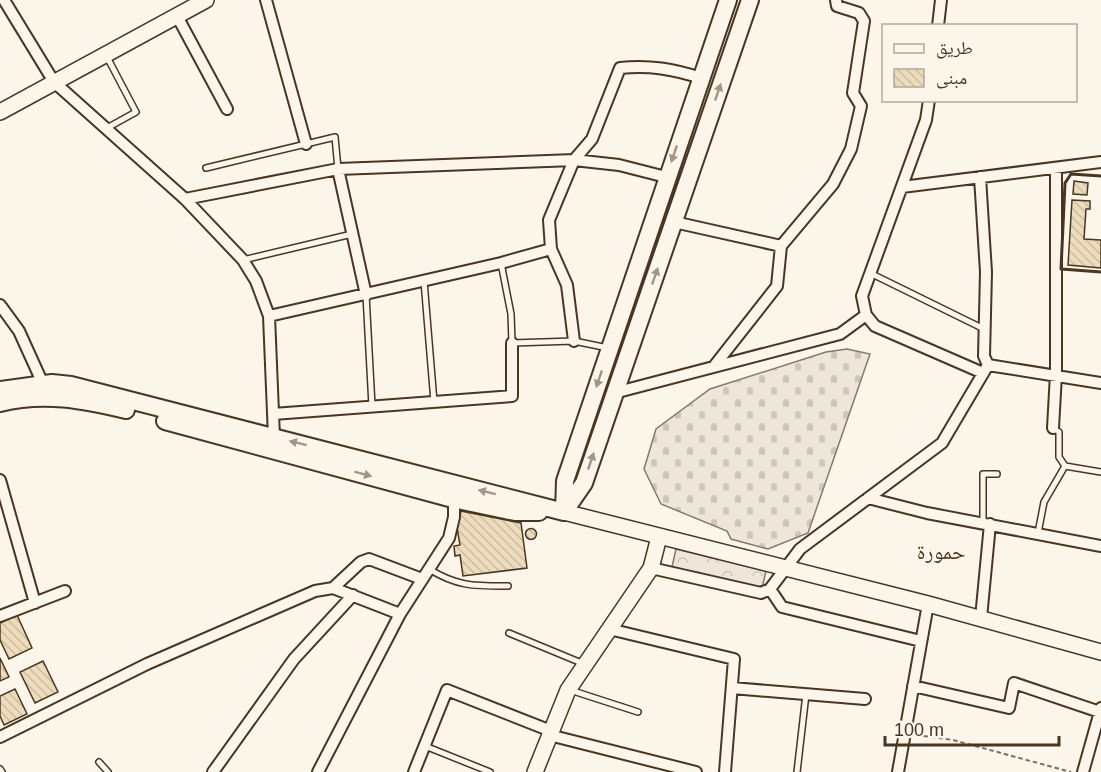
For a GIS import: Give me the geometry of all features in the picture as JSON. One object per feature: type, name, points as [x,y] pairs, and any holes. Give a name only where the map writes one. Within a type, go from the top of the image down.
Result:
[{"type":"main road","points":[[0,112],[206,0]]},
{"type":"main road","points":[[564,512],[565,481],[666,177],[728,0]]},
{"type":"main road","points":[[564,512],[584,483],[750,0]]},
{"type":"main road","points":[[0,390],[43,384],[71,385],[274,437],[455,491],[515,512],[564,512],[928,604],[1101,651]]},
{"type":"main road","points":[[0,403],[41,396],[69,397],[455,491]]},
{"type":"main road","points":[[535,772],[568,690],[651,568],[659,537]]},
{"type":"street","points":[[4,0],[54,82],[185,199],[243,260],[256,281],[269,316],[274,437]]},
{"type":"street","points":[[266,0],[306,144]]},
{"type":"street","points":[[715,364],[777,286],[781,246],[833,184],[851,148],[861,106],[853,93],[864,21],[860,13],[837,6],[836,0]]},
{"type":"street","points":[[938,24],[941,0]]},
{"type":"street","points":[[177,16],[227,110]]},
{"type":"street","points":[[574,341],[567,285],[551,249],[549,220],[574,160],[592,140],[620,68],[646,65],[675,70],[701,78]]},
{"type":"street","points":[[929,102],[927,120],[862,296],[866,315],[875,326],[986,369],[1056,374],[1101,383]]},
{"type":"street","points":[[185,199],[338,169],[574,160],[619,165],[666,177]]},
{"type":"street","points":[[902,187],[1101,162]]},
{"type":"street","points":[[1053,428],[1056,374],[1056,168]]},
{"type":"street","points":[[338,169],[366,295]]},
{"type":"street","points":[[651,568],[760,593],[770,590],[800,549],[942,443],[986,369],[984,356],[986,272],[980,177]]},
{"type":"street","points":[[674,222],[781,246]]},
{"type":"street","points":[[269,316],[501,263],[551,249]]},
{"type":"street","points":[[0,305],[19,331],[43,384]]},
{"type":"street","points":[[614,393],[715,364],[840,334],[866,315]]},
{"type":"street","points":[[273,414],[512,396],[512,343]]},
{"type":"street","points":[[0,480],[4,508],[35,603]]},
{"type":"street","points":[[318,772],[400,614],[449,538],[454,517],[455,491]]},
{"type":"street","points":[[868,498],[1101,546]]},
{"type":"street","points":[[981,618],[987,523]]},
{"type":"street","points":[[333,588],[361,562],[369,559],[422,579]]},
{"type":"street","points":[[0,737],[147,664],[315,591],[333,588],[400,614]]},
{"type":"street","points":[[770,590],[782,607],[921,641]]},
{"type":"street","points":[[0,616],[65,591]]},
{"type":"street","points":[[213,772],[294,659],[353,595]]},
{"type":"street","points":[[898,772],[928,604]]},
{"type":"street","points":[[609,629],[734,659],[725,772]]},
{"type":"street","points":[[913,686],[1009,708],[1014,683],[1100,710],[1083,772]]},
{"type":"street","points":[[732,688],[865,699]]},
{"type":"street","points":[[414,772],[447,690],[550,733],[696,772]]},
{"type":"lane","points":[[105,129],[136,112],[106,54]]},
{"type":"lane","points":[[206,168],[335,137],[338,169]]},
{"type":"lane","points":[[243,260],[353,234]]},
{"type":"lane","points":[[501,263],[511,314],[512,343],[574,341],[610,348]]},
{"type":"lane","points":[[870,273],[986,330]]},
{"type":"lane","points":[[424,281],[434,402]]},
{"type":"lane","points":[[366,295],[372,406]]},
{"type":"lane","points":[[1053,428],[1059,432],[1059,457],[1065,466],[1101,472]]},
{"type":"lane","points":[[1038,533],[1044,502],[1065,466]]},
{"type":"lane","points":[[987,523],[983,474],[997,474]]},
{"type":"lane","points":[[429,569],[449,582],[471,586],[508,586]]},
{"type":"lane","points":[[509,633],[585,664]]},
{"type":"lane","points":[[568,690],[638,712]]},
{"type":"lane","points":[[797,772],[806,694]]},
{"type":"lane","points":[[425,746],[490,772]]},
{"type":"lane","points":[[99,762],[108,772]]},
{"type":"path","points":[[905,733],[953,740],[1072,772]]},
{"type":"green space","points":[[847,349],[870,354],[808,533],[768,549],[731,539],[727,531],[661,504],[644,469],[656,429],[710,389],[826,352]]},
{"type":"green space","points":[[676,549],[766,571],[762,588],[672,567]]},
{"type":"building","points":[[1074,181],[1088,183],[1087,195],[1073,194]]},
{"type":"building","points":[[1072,200],[1090,201],[1090,209],[1086,209],[1084,239],[1101,240],[1101,268],[1068,265]]},
{"type":"building","points":[[461,511],[521,523],[527,568],[463,576],[460,555],[455,556],[454,546],[460,545],[457,528]]},
{"type":"building","points":[[531,529],[535,530],[535,538],[531,539],[527,538],[526,534],[527,530]]},
{"type":"building","points":[[17,615],[32,648],[9,659],[0,640],[0,623]]},
{"type":"building","points":[[0,658],[9,677],[0,681]]},
{"type":"building","points":[[43,661],[58,692],[35,703],[20,672]]},
{"type":"building","points":[[15,689],[27,714],[4,725],[0,716],[0,696]]},
{"type":"wall","points":[[1101,176],[1071,174],[1065,183],[1061,269],[1101,272]]},
{"type":"district","name":"حمورة","points":[[941,551]]}]
